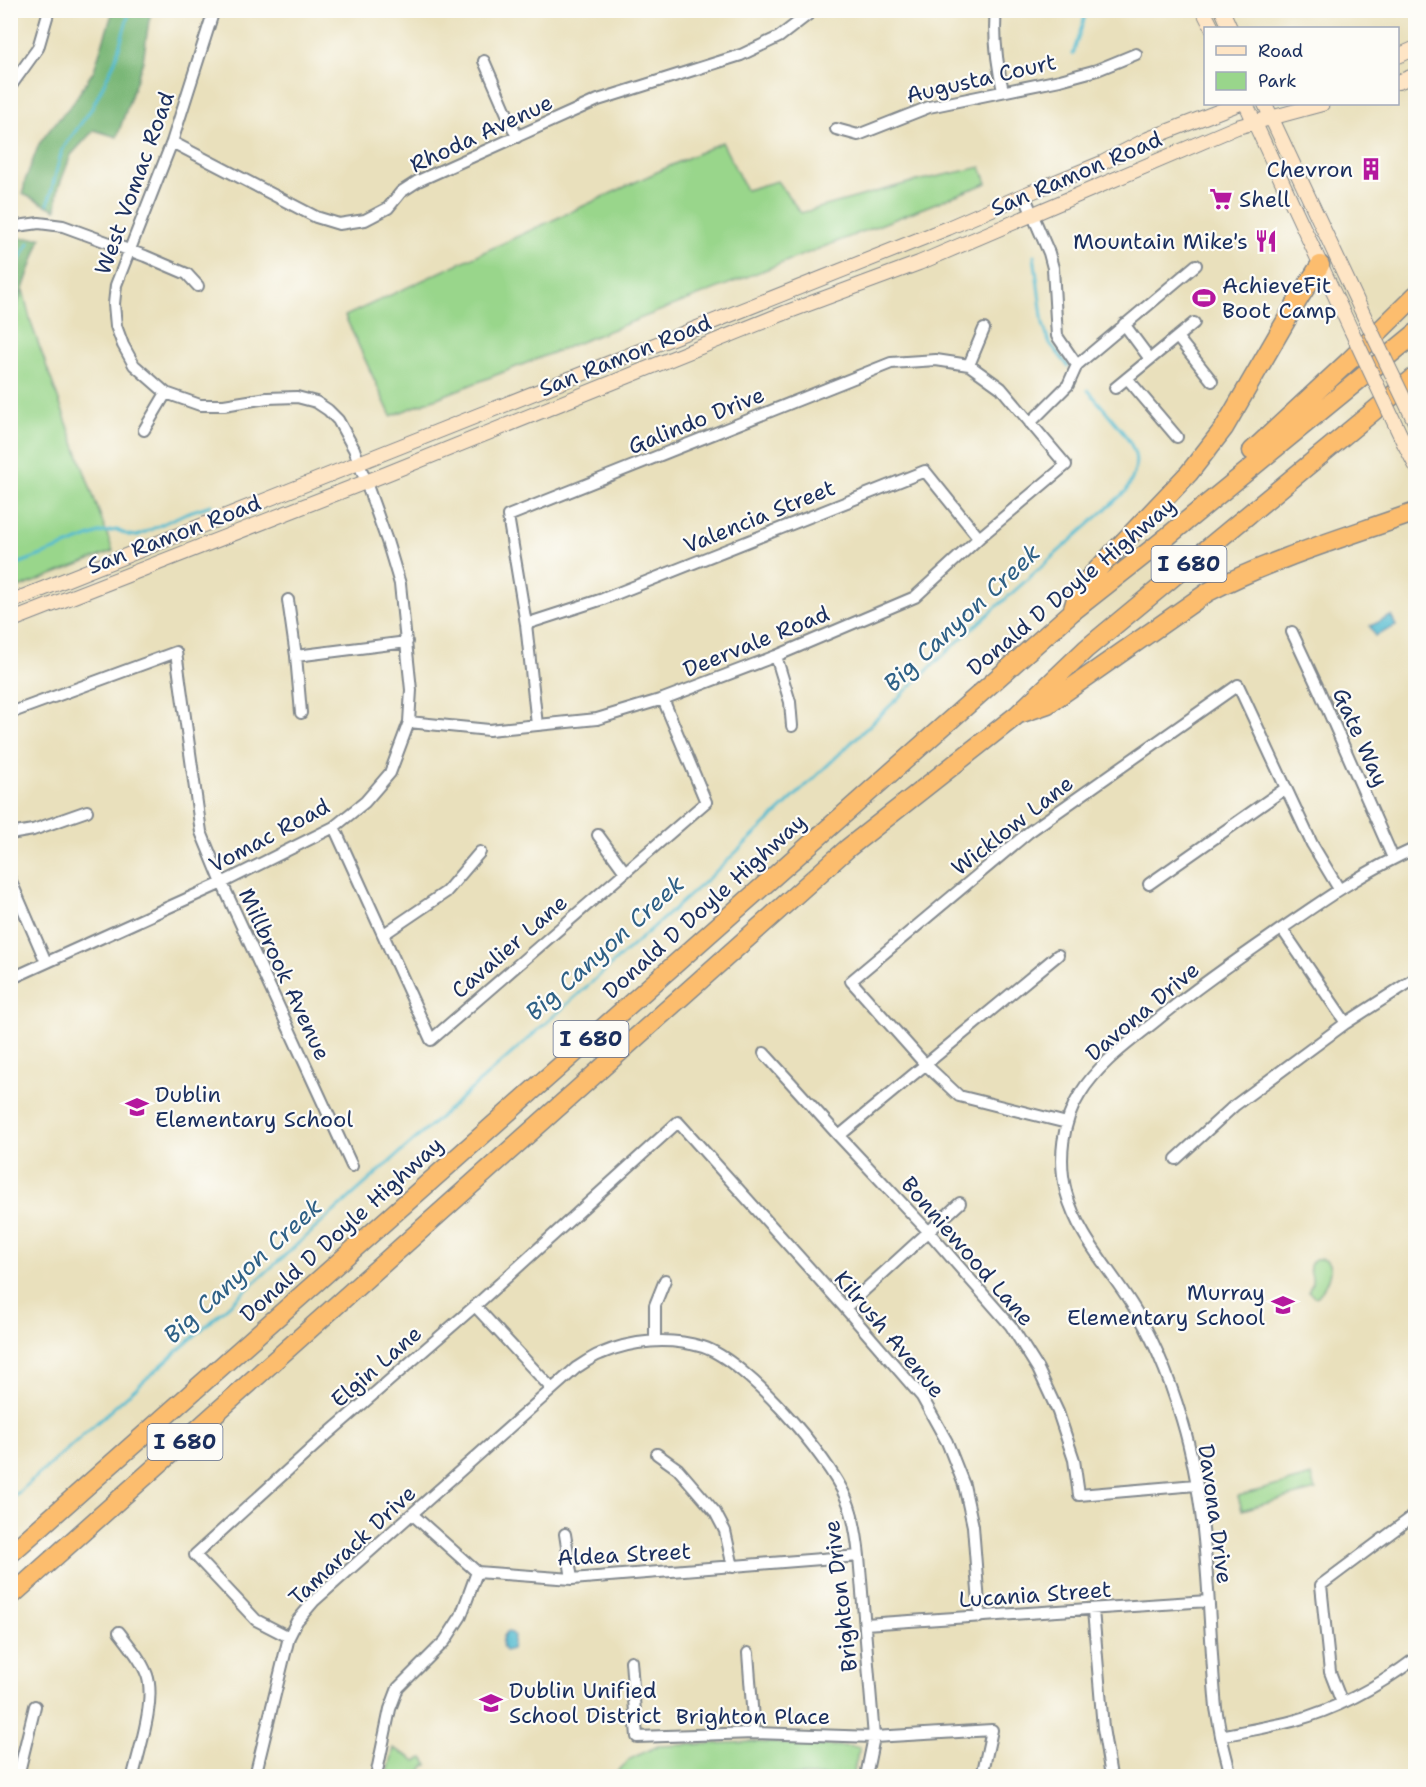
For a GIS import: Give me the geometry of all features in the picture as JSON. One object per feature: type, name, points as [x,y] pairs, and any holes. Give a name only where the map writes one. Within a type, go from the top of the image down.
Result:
[{"type":"highway","points":[[1072,612],[1079,589],[1189,473],[1224,428],[1320,265]]},
{"type":"highway","points":[[1157,545],[1181,514],[1272,434],[1416,295]]},
{"type":"highway","name":"Donald D Doyle Highway","points":[[10,1554],[1072,612],[1416,333]]},
{"type":"highway","name":"I 680","points":[[10,1597],[831,863],[1017,715],[1086,649],[1416,376]]},
{"type":"highway","points":[[1017,715],[1048,704],[1208,592],[1264,566],[1416,512]]},
{"type":"main road","points":[[1203,10],[1212,27]]},
{"type":"main road","points":[[1222,10],[1230,27]]},
{"type":"main road","points":[[1399,56],[1416,48]]},
{"type":"main road","points":[[1399,82],[1416,75]]},
{"type":"main road","name":"San Ramon Road","points":[[10,602],[782,296],[1102,164],[1148,138],[1235,105]]},
{"type":"main road","points":[[1246,105],[1416,466]]},
{"type":"main road","points":[[1266,105],[1416,424]]},
{"type":"main road","name":"San Ramon Road","points":[[10,621],[365,482],[787,312],[920,262],[1237,127],[1318,105]]},
{"type":"street","points":[[10,87],[38,48],[49,10]]},
{"type":"street","name":"West Vomac Road","points":[[214,10],[172,142],[116,285],[114,304],[116,326],[134,365],[166,393],[200,405],[224,405],[267,398],[297,397],[316,402],[338,420],[354,449],[365,482]]},
{"type":"street","name":"Rhoda Avenue","points":[[172,142],[316,217],[339,224],[365,220],[388,208],[401,192],[418,181],[598,100],[741,55],[779,37],[814,10]]},
{"type":"street","points":[[996,10],[995,48],[1004,91]]},
{"type":"street","name":"Augusta Court","points":[[836,129],[858,135],[929,107],[1060,80],[1097,70],[1136,54]]},
{"type":"street","points":[[484,61],[517,137]]},
{"type":"street","points":[[1024,195],[1049,253],[1053,268],[1057,336],[1077,365]]},
{"type":"street","points":[[10,227],[39,223],[63,226],[187,274],[198,286]]},
{"type":"street","points":[[1030,423],[1068,386],[1077,365],[1196,265]]},
{"type":"street","points":[[1115,388],[1194,323]]},
{"type":"street","points":[[1124,324],[1150,359]]},
{"type":"street","points":[[969,365],[984,329]]},
{"type":"street","points":[[1177,337],[1212,381]]},
{"type":"street","name":"Galindo Drive","points":[[537,725],[526,624],[508,516],[891,363],[936,360],[969,365],[1001,388],[1066,465]]},
{"type":"street","points":[[1127,378],[1177,437]]},
{"type":"street","points":[[144,430],[166,393]]},
{"type":"street","name":"Deervale Road","points":[[409,722],[489,730],[597,719],[663,699],[776,656],[915,597],[979,538],[1066,465]]},
{"type":"street","name":"Valencia Street","points":[[526,624],[603,599],[925,471],[979,538]]},
{"type":"street","name":"Vomac Road","points":[[10,979],[222,883],[334,827],[365,802],[390,773],[409,722],[411,690],[407,642],[400,584],[365,482]]},
{"type":"street","points":[[288,600],[301,713]]},
{"type":"street","name":"Gate Way","points":[[1292,632],[1393,858]]},
{"type":"street","points":[[296,656],[407,642]]},
{"type":"street","name":"Millbrook Avenue","points":[[10,713],[176,652],[201,832],[222,883],[352,1166]]},
{"type":"street","points":[[776,656],[790,702],[792,726]]},
{"type":"street","name":"Wicklow Lane","points":[[1067,1123],[959,1096],[925,1064],[851,981],[1029,832],[1238,685],[1312,843],[1339,889]]},
{"type":"street","name":"Cavalier Lane","points":[[334,827],[431,1040],[706,802],[663,699]]},
{"type":"street","points":[[1149,884],[1286,788]]},
{"type":"street","points":[[10,834],[33,830],[87,811]]},
{"type":"street","points":[[598,835],[625,872]]},
{"type":"street","name":"Davona Drive","points":[[1231,1776],[1221,1736],[1212,1669],[1202,1519],[1183,1421],[1149,1336],[1132,1305],[1076,1220],[1066,1191],[1062,1159],[1067,1123],[1079,1095],[1094,1075],[1119,1051],[1193,991],[1339,889],[1393,858],[1416,848]]},
{"type":"street","points":[[384,934],[446,892],[480,852]]},
{"type":"street","points":[[10,879],[46,962]]},
{"type":"street","points":[[1282,929],[1346,1023]]},
{"type":"street","points":[[839,1136],[1058,955]]},
{"type":"street","points":[[1176,1159],[1234,1106],[1346,1023],[1416,978]]},
{"type":"street","name":"Bonniewood Lane","points":[[764,1053],[928,1231],[1011,1326],[1038,1369],[1058,1412],[1074,1460],[1079,1495],[1196,1485]]},
{"type":"street","name":"Elgin Lane","points":[[289,1637],[256,1620],[195,1555],[678,1122]]},
{"type":"street","name":"Kilrush Avenue","points":[[678,1122],[922,1397],[947,1442],[964,1485],[973,1526],[980,1617]]},
{"type":"street","points":[[845,1308],[960,1203]]},
{"type":"street","points":[[655,1341],[655,1305],[665,1280]]},
{"type":"street","points":[[475,1306],[552,1389]]},
{"type":"street","name":"Brighton Drive","points":[[552,1389],[576,1368],[598,1354],[628,1344],[655,1341],[681,1342],[706,1348],[732,1362],[756,1383],[797,1426],[833,1473],[847,1499],[857,1534],[874,1737],[866,1776]]},
{"type":"street","name":"Tamarack Drive","points":[[255,1776],[289,1637],[297,1621],[314,1601],[552,1389]]},
{"type":"street","points":[[657,1454],[678,1469],[715,1512],[725,1531],[733,1567]]},
{"type":"street","points":[[376,1776],[390,1709],[398,1688],[445,1641],[461,1616],[477,1572],[412,1514]]},
{"type":"street","points":[[1342,1703],[1330,1672],[1322,1585],[1416,1514]]},
{"type":"street","points":[[565,1534],[572,1579]]},
{"type":"street","name":"Aldea Street","points":[[477,1572],[572,1579],[860,1556]]},
{"type":"street","name":"Lucania Street","points":[[865,1624],[1208,1601]]},
{"type":"street","points":[[1093,1610],[1103,1728],[1111,1776]]},
{"type":"street","points":[[119,1632],[137,1655],[148,1676],[151,1699],[133,1776]]},
{"type":"street","points":[[748,1653],[754,1733]]},
{"type":"street","points":[[1221,1736],[1294,1720],[1342,1703],[1390,1677],[1416,1658]]},
{"type":"street","name":"Brighton Place","points":[[631,1661],[637,1737],[754,1733],[874,1737],[992,1730],[982,1776]]},
{"type":"street","points":[[18,1776],[34,1706]]},
{"type":"green space","points":[[113,11],[152,11],[143,61],[117,137],[94,130],[71,155],[58,189],[56,210],[23,194],[25,181],[39,144],[73,103],[94,70]]},
{"type":"green space","points":[[722,142],[746,190],[777,181],[801,213],[908,183],[981,167],[987,183],[391,416],[345,316]]},
{"type":"green space","points":[[10,238],[41,238],[11,323]]},
{"type":"green space","points":[[20,278],[31,323],[113,551],[11,591],[10,280]]},
{"type":"green space","points":[[1416,717],[1415,759],[1408,740],[1405,718]]},
{"type":"green space","points":[[1315,1259],[1328,1262],[1330,1273],[1322,1291],[1314,1297],[1309,1292],[1312,1282],[1310,1265]]},
{"type":"green space","points":[[1312,1476],[1316,1490],[1242,1510],[1238,1496]]},
{"type":"green space","points":[[754,1742],[860,1747],[852,1776],[613,1776],[630,1759],[658,1746]]},
{"type":"green space","points":[[394,1748],[416,1761],[423,1758],[428,1765],[424,1766],[418,1776],[387,1776]]},
{"type":"water","points":[[1391,616],[1396,626],[1375,636],[1370,626]]},
{"type":"water","points":[[507,1632],[514,1636],[512,1649],[505,1651],[503,1641]]},
{"type":"waterway","points":[[48,204],[62,150],[92,108],[115,61],[130,10]]},
{"type":"waterway","name":"Big Canyon Creek","points":[[1073,54],[1087,10]]},
{"type":"waterway","points":[[10,276],[29,243]]},
{"type":"waterway","name":"Big Canyon Creek","points":[[1034,255],[1043,324],[1049,342],[1068,366]]},
{"type":"waterway","name":"Big Canyon Creek","points":[[10,1500],[711,876],[954,645],[1126,491],[1135,469],[1136,460],[1133,448],[1088,390]]},
{"type":"waterway","points":[[10,567],[99,533],[117,530],[137,536],[186,513],[211,505]]},
{"type":"place","name":"Chevron","points":[[1371,169]]},
{"type":"place","name":"Shell","points":[[1221,199]]},
{"type":"place","name":"Mountain Mike's","points":[[1266,241]]},
{"type":"place","name":"AchieveFit Boot Camp","points":[[1204,298]]},
{"type":"place","name":"Dublin Elementary School","points":[[137,1107]]},
{"type":"place","name":"Murray Elementary School","points":[[1283,1305]]},
{"type":"place","name":"Dublin Unified School District","points":[[491,1703]]}]
